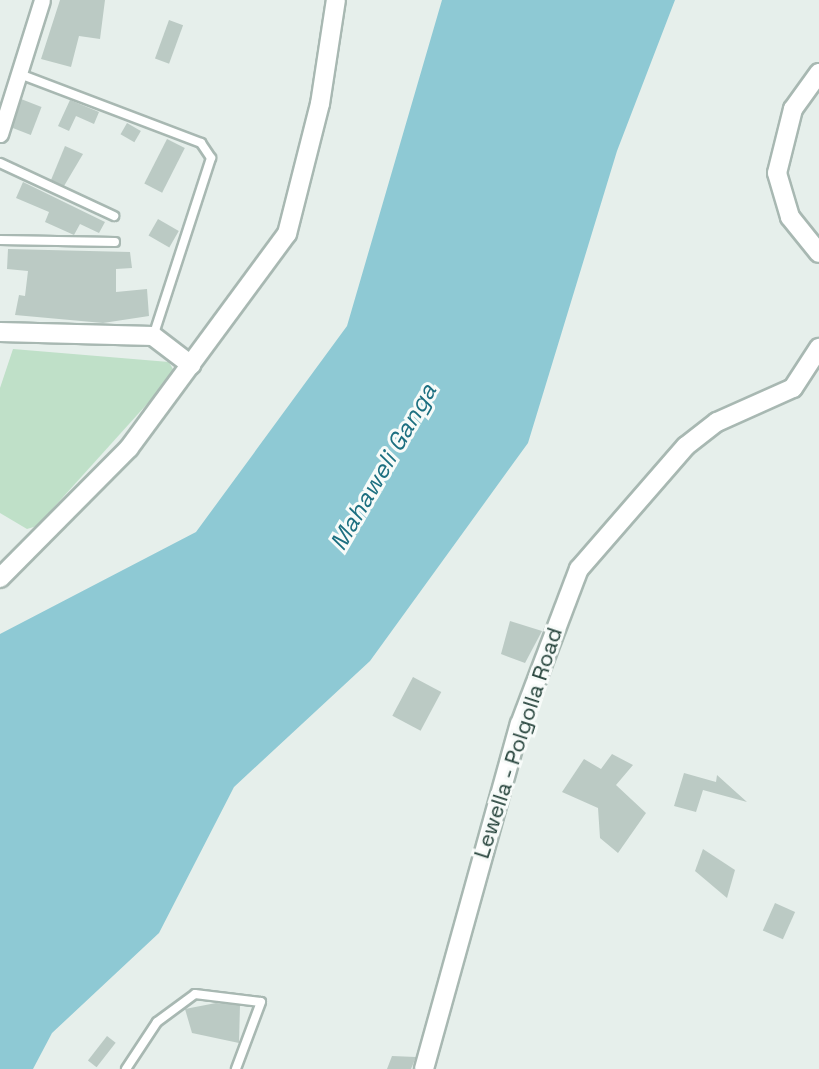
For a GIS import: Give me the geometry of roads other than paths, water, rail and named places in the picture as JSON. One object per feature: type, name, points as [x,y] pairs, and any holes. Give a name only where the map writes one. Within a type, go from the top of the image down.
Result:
[{"type":"street","points":[[0,134],[15,73],[42,0]]},
{"type":"street","points":[[0,578],[129,448],[287,234],[320,104],[336,0]]},
{"type":"street","points":[[819,73],[793,109],[777,173],[785,207],[819,253]]},
{"type":"street","points":[[0,332],[153,336],[191,364]]},
{"type":"street","name":"Lewella - Polgolla Road","points":[[424,1069],[510,754],[542,654],[579,568],[686,446],[717,422],[793,388],[819,348]]},
{"type":"lane","points":[[15,73],[201,143],[211,159],[153,336]]},
{"type":"lane","points":[[0,163],[114,216]]},
{"type":"lane","points":[[0,240],[114,242]]},
{"type":"lane","points":[[126,1069],[157,1022],[195,994],[261,1002],[236,1069]]},
{"type":"water","name":"Mahaweli Ganga","points":[[442,0],[675,0],[617,151],[528,443],[370,661],[234,787],[159,933],[52,1033],[33,1069],[0,1069],[0,634],[196,532],[347,326]]}]
